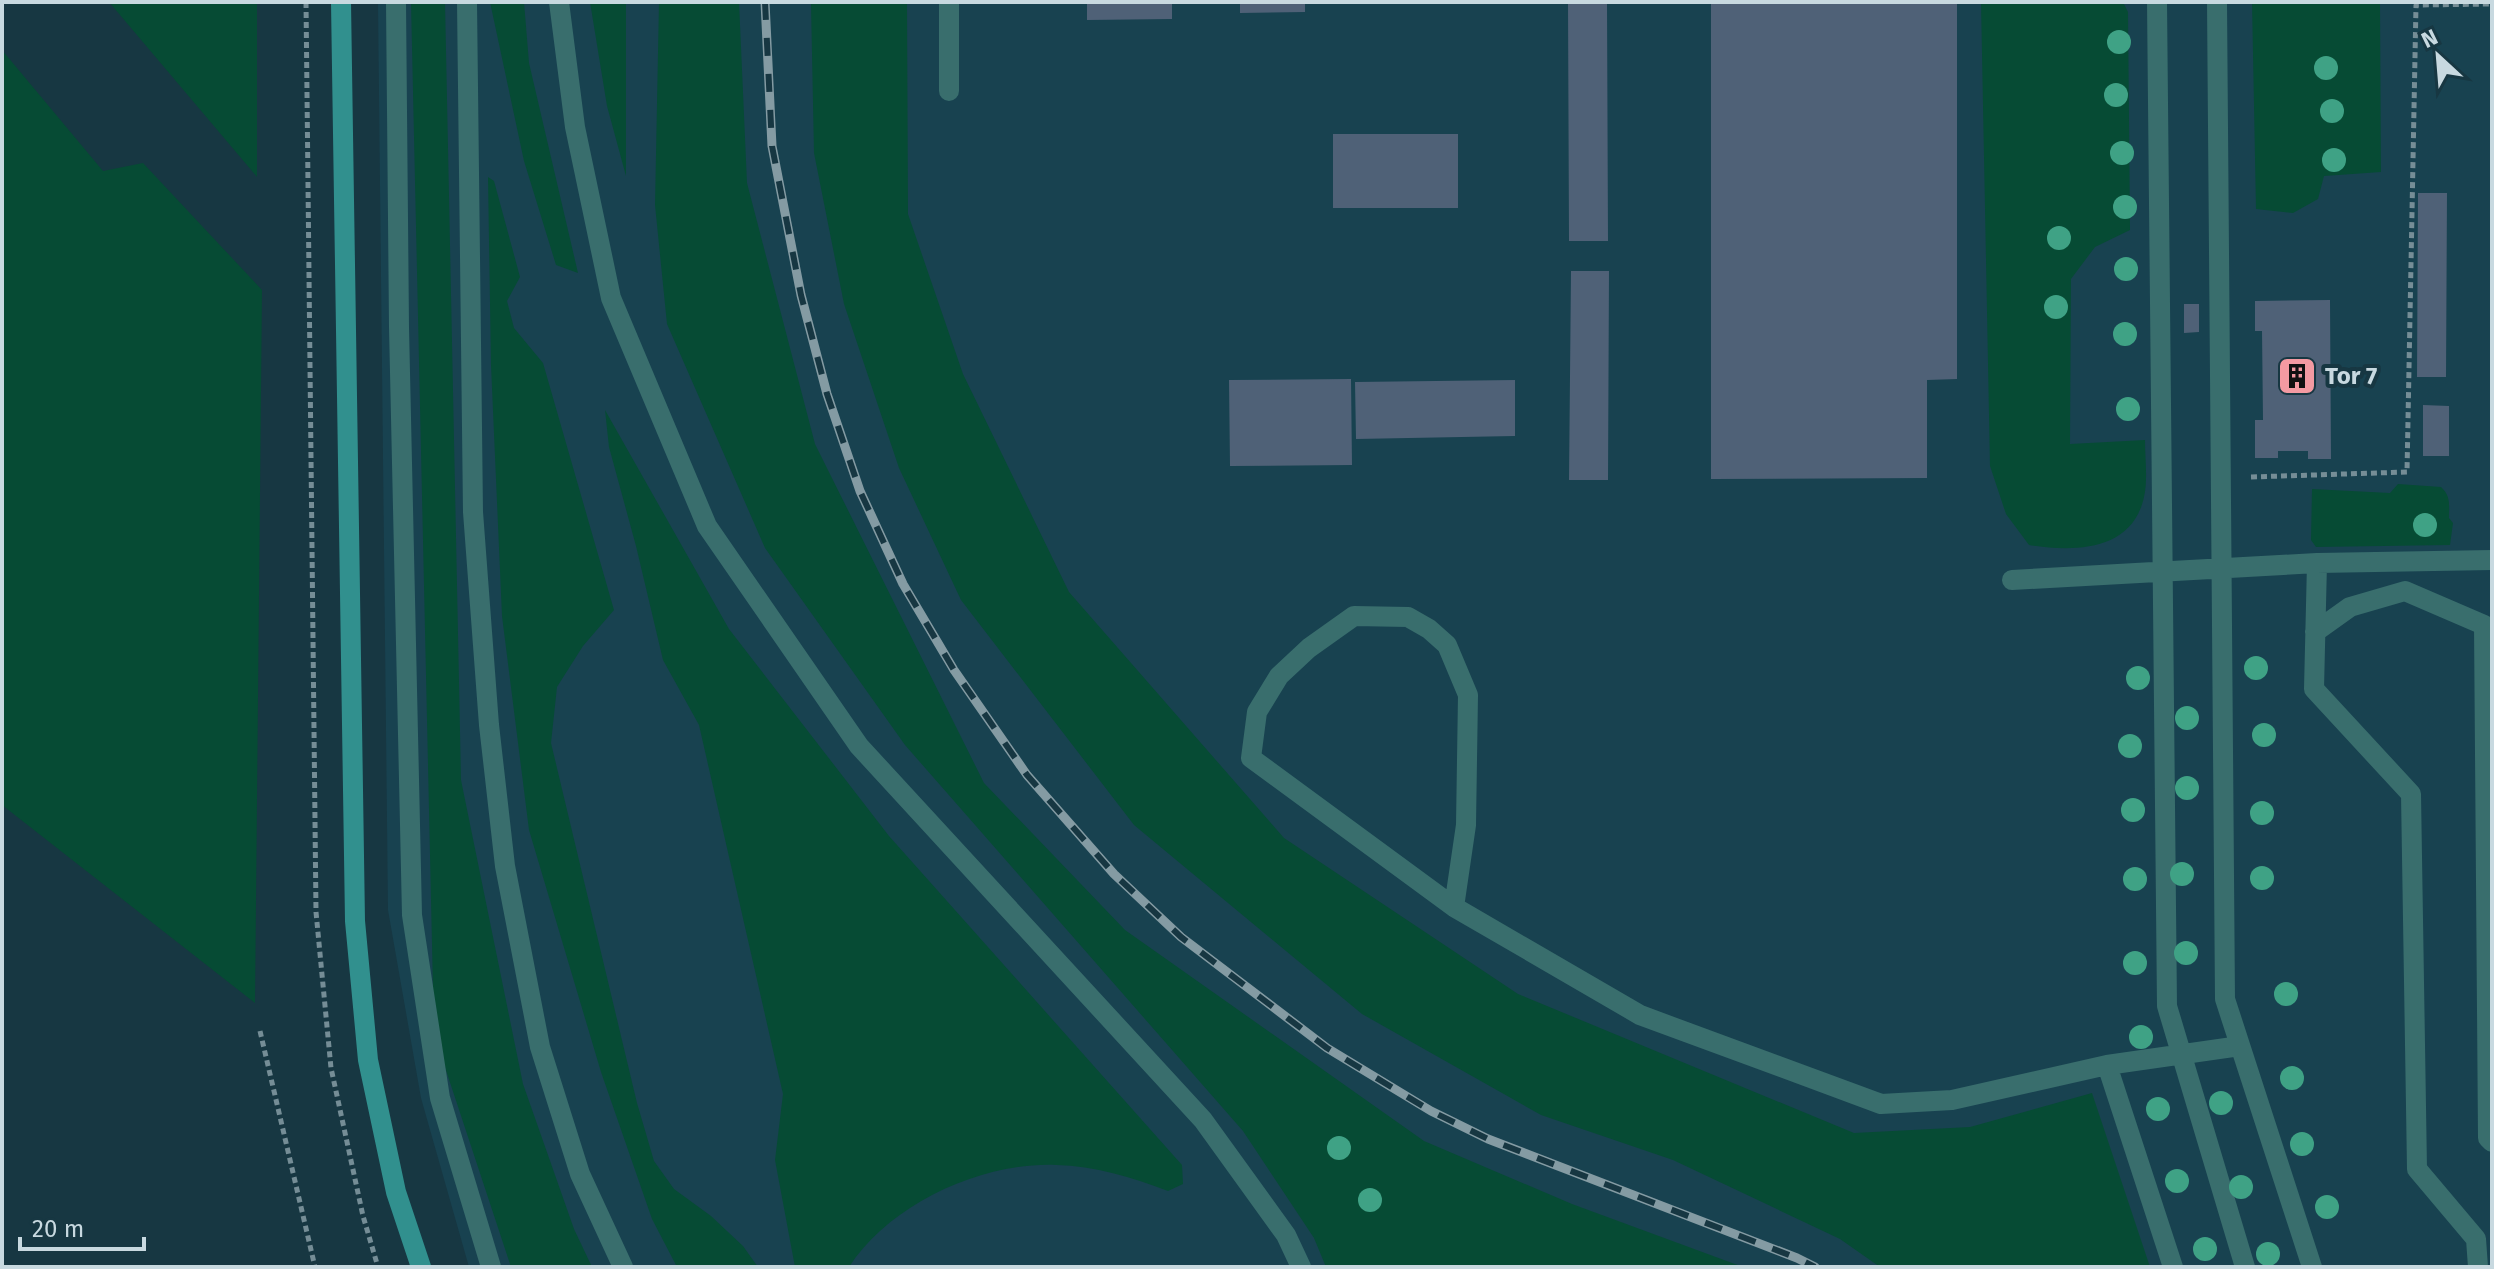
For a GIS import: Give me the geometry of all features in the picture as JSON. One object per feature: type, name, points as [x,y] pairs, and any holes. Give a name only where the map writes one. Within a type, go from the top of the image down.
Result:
[{"type":"street","points":[[341,2],[355,921],[368,1060],[396,1192],[421,1267]]},
{"type":"lane","points":[[396,2],[399,327],[412,915],[440,1098],[491,1267]]},
{"type":"lane","points":[[467,2],[473,512],[489,725],[505,866],[540,1047],[580,1174],[623,1267]]},
{"type":"lane","points":[[559,2],[575,127],[611,298],[707,526],[859,746],[1203,1120],[1286,1235],[1301,1267]]},
{"type":"lane","points":[[949,2],[949,91]]},
{"type":"lane","points":[[2157,2],[2167,1006],[2245,1267]]},
{"type":"lane","points":[[2217,2],[2225,999],[2312,1267]]},
{"type":"lane","points":[[2012,580],[2317,563],[2492,560]]},
{"type":"lane","points":[[2317,563],[2314,689],[2411,794],[2417,1169],[2476,1239],[2478,1267]]},
{"type":"lane","points":[[2315,632],[2350,607],[2405,591],[2484,625],[2488,1138],[2492,1142]]},
{"type":"lane","points":[[1454,907],[1466,825],[1468,695],[1447,645],[1429,629],[1408,617],[1354,616],[1309,648],[1279,676],[1257,712],[1251,758],[1454,907],[1640,1015],[1881,1104],[1952,1100],[2107,1065],[2240,1046]]},
{"type":"lane","points":[[2107,1065],[2173,1267]]},
{"type":"path","points":[[2222,477],[2407,472],[2416,5],[2492,4]]},
{"type":"path","points":[[260,1031],[315,1267]]},
{"type":"shaded area","points":[[378,2],[2492,2],[2492,1267],[469,1267],[421,1098],[388,910]]},
{"type":"green space","points":[[109,2],[257,2],[257,177]]},
{"type":"green space","points":[[411,2],[445,2],[461,780],[523,1084],[574,1229],[592,1267],[511,1267],[434,1034]]},
{"type":"green space","points":[[490,2],[524,2],[529,63],[578,273],[556,265],[524,161]]},
{"type":"green space","points":[[590,2],[626,2],[626,176],[607,106]]},
{"type":"green space","points":[[659,2],[739,2],[747,183],[815,444],[984,783],[1125,930],[1424,1141],[1572,1204],[1743,1267],[1326,1267],[1314,1238],[1243,1131],[905,745],[765,548],[667,324],[655,205]]},
{"type":"green space","points":[[1981,2],[2123,2],[2128,12],[2130,230],[2095,247],[2071,279],[2070,444],[2145,440],[2146,483],[2137,515],[2127,529],[2098,544],[2064,548],[2029,545],[2006,514],[1990,466]]},
{"type":"green space","points":[[2252,2],[2380,2],[2381,172],[2324,176],[2318,199],[2293,213],[2256,209]]},
{"type":"green space","points":[[907,3],[908,214],[963,374],[1069,592],[1284,838],[1518,994],[1854,1133],[1970,1127],[2092,1093],[2150,1267],[1880,1267],[1840,1239],[1673,1160],[1541,1115],[1362,1014],[1134,825],[961,600],[899,468],[844,304],[814,153],[811,4]]},
{"type":"green space","points":[[2,50],[103,171],[143,163],[262,290],[255,1003],[2,805]]},
{"type":"green space","points":[[488,177],[494,181],[520,277],[507,301],[514,328],[543,363],[614,610],[583,646],[557,687],[551,743],[637,1103],[654,1161],[674,1189],[711,1216],[743,1246],[758,1267],[677,1267],[652,1219],[601,1072],[529,830],[502,616],[491,365]]},
{"type":"green space","points":[[605,410],[729,629],[889,836],[1182,1165],[1183,1184],[1168,1191],[1113,1173],[1071,1166],[1027,1166],[998,1171],[968,1179],[913,1206],[867,1244],[849,1267],[795,1267],[775,1160],[783,1094],[699,725],[663,660],[609,447]]},
{"type":"green space","points":[[2398,484],[2441,487],[2444,490],[2449,501],[2449,518],[2453,523],[2450,545],[2316,547],[2311,540],[2312,489],[2390,493]]},
{"type":"building","points":[[1087,2],[1172,2],[1172,19],[1087,20]]},
{"type":"building","points":[[1240,2],[1305,2],[1305,12],[1240,13]]},
{"type":"building","points":[[1607,2],[1608,241],[1569,241],[1568,3]]},
{"type":"building","points":[[1711,2],[1957,2],[1957,379],[1927,380],[1927,478],[1711,479]]},
{"type":"building","points":[[1333,134],[1458,134],[1458,208],[1333,208]]},
{"type":"building","points":[[2418,193],[2447,193],[2446,377],[2417,377]]},
{"type":"building","points":[[1571,271],[1609,271],[1608,480],[1569,480]]},
{"type":"building","name":"Tor 7","points":[[2330,300],[2331,459],[2308,459],[2308,451],[2278,451],[2278,458],[2255,458],[2255,420],[2263,420],[2262,331],[2255,331],[2255,301]]},
{"type":"building","points":[[2184,304],[2199,304],[2199,332],[2184,333]]},
{"type":"building","points":[[1351,379],[1352,465],[1230,466],[1229,380]]},
{"type":"building","points":[[1515,380],[1515,436],[1356,439],[1355,382]]},
{"type":"building","points":[[2423,405],[2449,406],[2449,456],[2423,456]]},
{"type":"railway","points":[[765,2],[772,146],[801,295],[827,394],[860,491],[903,584],[954,670],[1027,775],[1114,874],[1181,937],[1327,1048],[1431,1111],[1488,1139],[1815,1267]]},
{"type":"place","name":"Tor 7","points":[[2297,376]]}]
